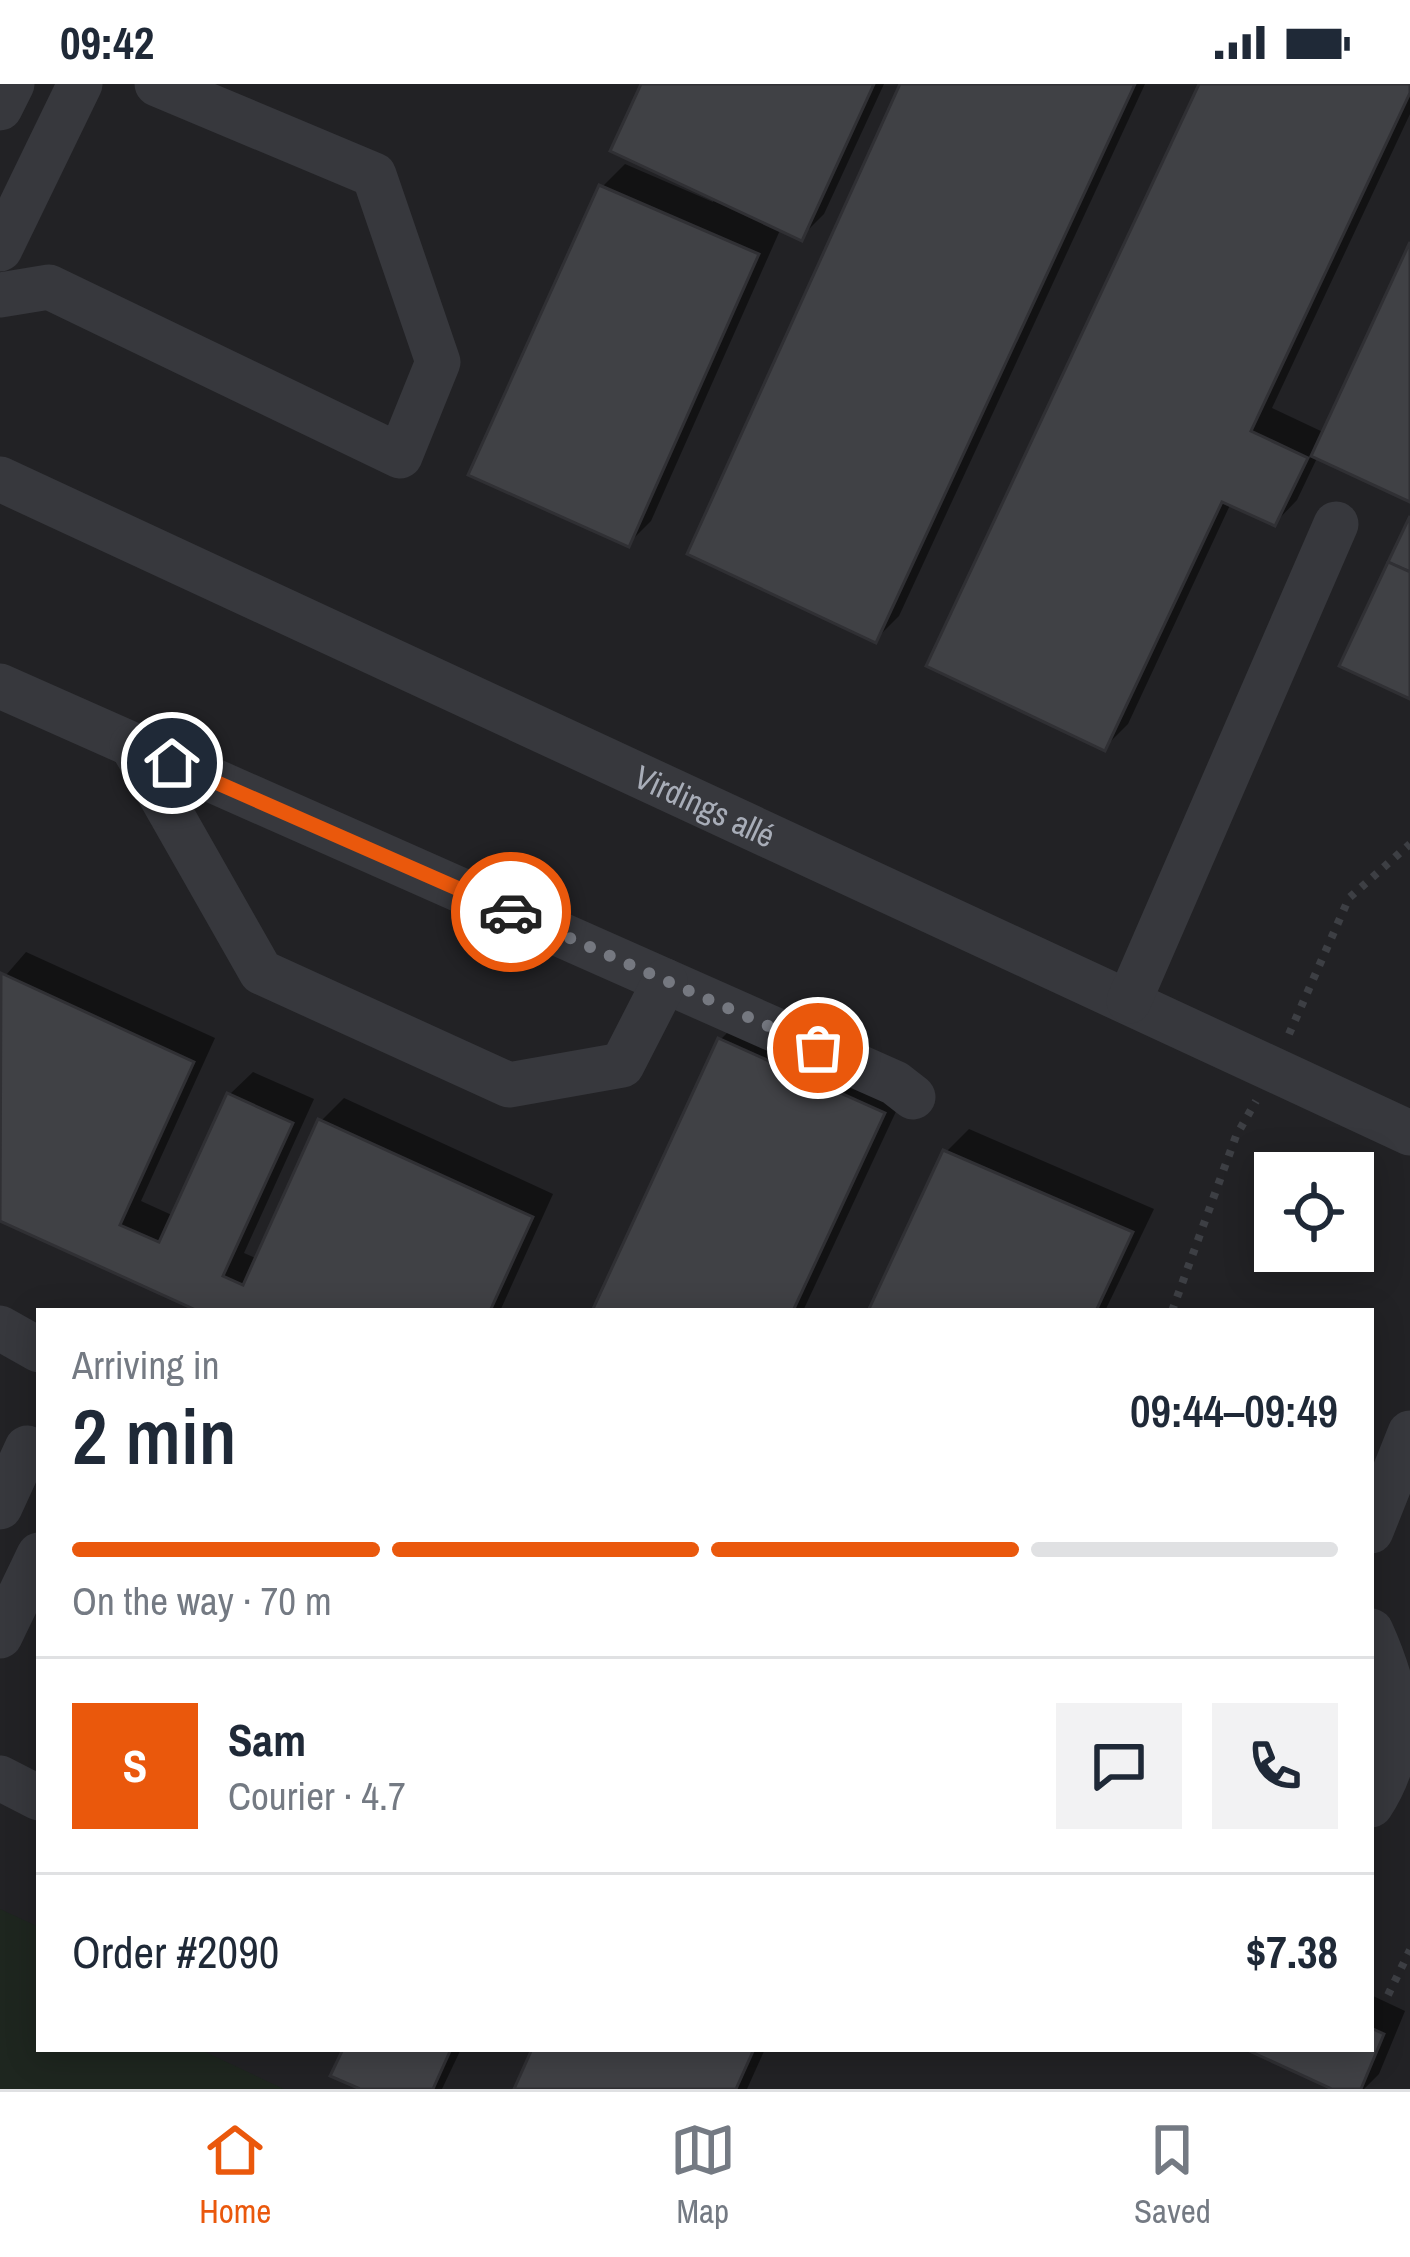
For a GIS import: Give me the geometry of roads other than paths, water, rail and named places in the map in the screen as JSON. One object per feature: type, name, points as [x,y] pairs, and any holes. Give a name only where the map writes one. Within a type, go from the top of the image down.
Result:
[{"type":"lane","points":[[0,108],[12,84]]},
{"type":"lane","points":[[0,249],[80,84]]},
{"type":"lane","points":[[0,295],[50,286],[400,455],[438,362],[374,175],[157,84]]},
{"type":"lane","name":"Virdings allé","points":[[0,479],[1410,1133]]},
{"type":"lane","points":[[1129,1001],[1336,524]]},
{"type":"lane","points":[[0,686],[895,1083],[913,1097]]},
{"type":"lane","points":[[132,745],[262,972],[509,1084],[622,1065],[665,981]]},
{"type":"lane","points":[[0,1328],[36,1348]]},
{"type":"lane","points":[[1374,1523],[1410,1433]]},
{"type":"lane","points":[[0,1507],[27,1448]]},
{"type":"lane","points":[[0,1636],[36,1561]]},
{"type":"lane","points":[[1374,1637],[1393,1678],[1397,1734],[1390,1777],[1374,1801]]},
{"type":"lane","points":[[0,1778],[36,1796]]}]
